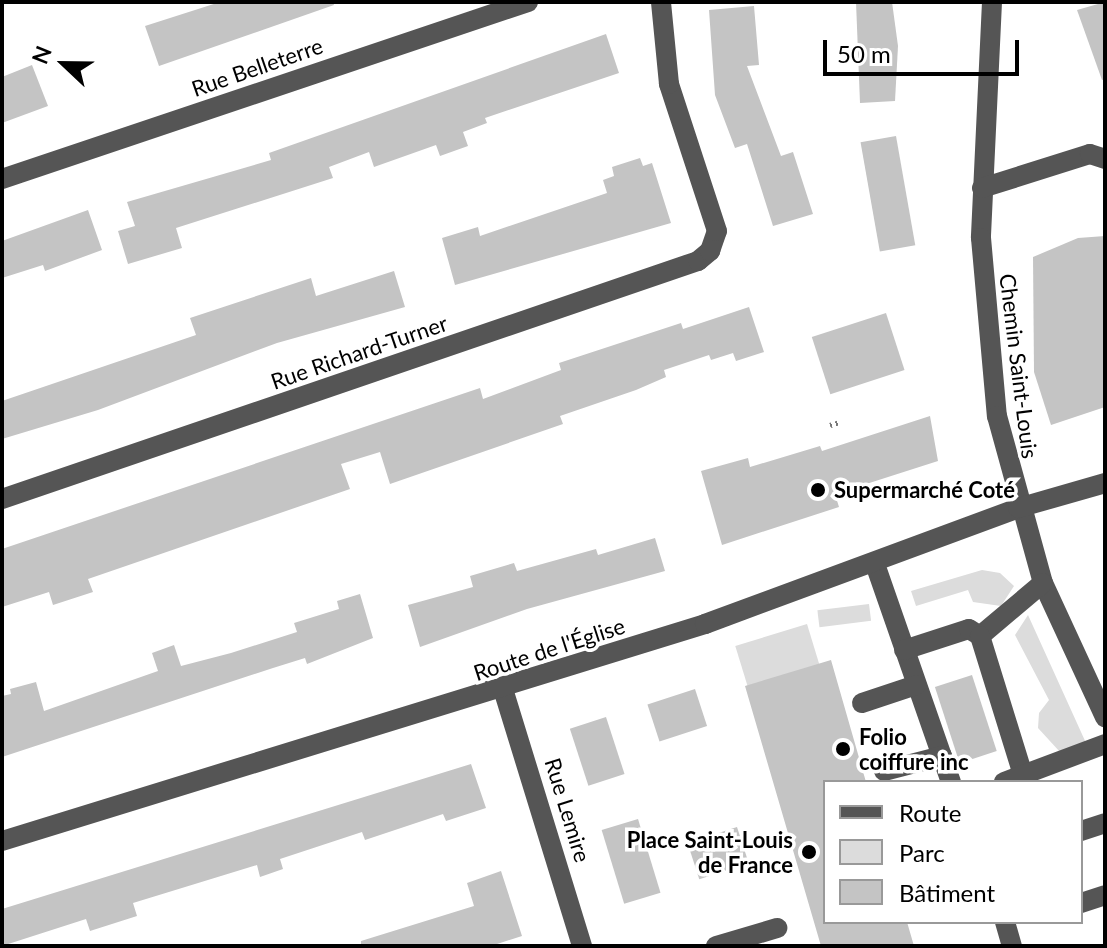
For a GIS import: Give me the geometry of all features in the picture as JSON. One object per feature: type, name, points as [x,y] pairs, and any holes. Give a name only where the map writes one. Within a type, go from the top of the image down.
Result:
[{"type":"street","name":"Rue Belleterre","points":[[2,179],[528,2]]},
{"type":"street","name":"Rue Richard-Turner","points":[[2,499],[698,261],[710,251],[717,231],[669,84],[661,2]]},
{"type":"street","name":"Chemin Saint-Louis","points":[[992,2],[982,188],[985,324],[997,416],[1018,508],[1043,583],[1105,717]]},
{"type":"street","points":[[982,188],[1090,154],[1105,159]]},
{"type":"street","name":"Route de l'Église","points":[[2,841],[503,689],[875,564],[1018,508],[1105,483]]},
{"type":"street","points":[[875,564],[950,780]]},
{"type":"street","points":[[980,636],[1043,583]]},
{"type":"street","points":[[904,650],[969,629],[980,636],[1014,779],[1105,744]]},
{"type":"street","points":[[862,703],[916,685]]},
{"type":"street","name":"Rue Lemire","points":[[503,689],[582,946]]},
{"type":"street","points":[[884,771],[942,756]]},
{"type":"street","points":[[1083,830],[1105,823]]},
{"type":"street","points":[[1083,902],[1105,895]]},
{"type":"street","points":[[716,946],[777,928]]},
{"type":"path","points":[[830,425],[840,422]]},
{"type":"green space","points":[[982,570],[1000,573],[1014,586],[1001,606],[973,602],[968,590],[916,606],[911,591]]},
{"type":"green space","points":[[869,604],[871,621],[819,627],[817,610]]},
{"type":"green space","points":[[1028,615],[1086,743],[1060,752],[1038,728],[1039,713],[1049,700],[1015,635]]},
{"type":"green space","points":[[807,624],[819,664],[748,686],[735,646]]},
{"type":"building","points":[[220,2],[333,2],[334,5],[159,66],[145,26]]},
{"type":"building","points":[[856,2],[892,2],[898,46],[895,101],[860,103]]},
{"type":"building","points":[[1105,2],[1105,79],[1102,80],[1077,10]]},
{"type":"building","points":[[754,6],[759,65],[747,66],[781,156],[793,152],[813,214],[773,226],[747,144],[735,148],[715,95],[709,10]]},
{"type":"building","points":[[606,34],[619,73],[485,118],[487,123],[463,132],[468,146],[440,156],[436,145],[374,167],[369,152],[329,167],[333,178],[176,228],[182,248],[128,264],[118,231],[135,226],[127,202],[271,160],[269,153]]},
{"type":"building","points":[[32,65],[48,106],[2,123],[2,77]]},
{"type":"building","points":[[896,136],[915,245],[880,252],[861,142]]},
{"type":"building","points":[[640,158],[643,166],[652,163],[671,223],[455,285],[442,238],[478,227],[480,236],[607,193],[603,180],[614,176],[612,167]]},
{"type":"building","points":[[88,210],[102,250],[45,271],[43,265],[2,278],[2,241]]},
{"type":"building","points":[[1105,236],[1105,407],[1051,425],[1034,372],[1033,257],[1078,238]]},
{"type":"building","points":[[394,271],[405,307],[277,343],[98,410],[2,439],[2,401],[196,335],[190,318],[311,278],[316,296]]},
{"type":"building","points":[[749,307],[764,352],[736,361],[733,353],[711,360],[709,355],[664,370],[666,377],[560,416],[563,424],[390,484],[380,452],[341,464],[350,489],[88,579],[93,592],[53,605],[49,592],[2,607],[2,549],[480,388],[483,399],[561,370],[559,363],[681,323],[683,329]]},
{"type":"building","points":[[886,313],[905,370],[830,394],[812,337]]},
{"type":"building","points":[[930,416],[938,461],[835,494],[839,507],[722,545],[701,471],[748,458],[750,467],[820,446],[822,451]]},
{"type":"building","points":[[655,538],[665,571],[527,609],[420,647],[408,605],[473,587],[470,576],[514,563],[517,571],[596,549],[598,555]]},
{"type":"building","points":[[360,594],[373,638],[307,664],[305,658],[2,757],[2,696],[11,694],[10,689],[36,682],[44,711],[158,671],[152,653],[174,645],[181,666],[231,653],[297,632],[294,623],[339,609],[337,601]]},
{"type":"building","name":"Place Saint-Louis de France","points":[[831,660],[865,780],[823,780],[823,924],[908,924],[914,946],[821,946],[745,686]]},
{"type":"building","points":[[972,675],[997,751],[960,763],[935,687]]},
{"type":"building","points":[[695,689],[707,726],[659,742],[647,704]]},
{"type":"building","points":[[606,717],[625,774],[588,786],[570,729]]},
{"type":"building","points":[[471,764],[486,808],[446,821],[443,814],[365,840],[362,832],[280,859],[283,869],[260,877],[257,865],[133,903],[137,916],[90,931],[86,919],[2,946],[2,909]]},
{"type":"building","points":[[638,819],[661,893],[624,904],[602,830]]},
{"type":"building","points":[[737,827],[749,863],[699,879],[688,843]]},
{"type":"building","points":[[501,871],[522,936],[491,946],[361,946],[361,941],[474,906],[467,883]]},
{"type":"place","name":"Supermarché Coté","points":[[818,490]]},
{"type":"place","name":"Folio coiffure inc","points":[[843,749]]},
{"type":"place","name":"Place Saint-Louis de France","points":[[809,852]]}]
